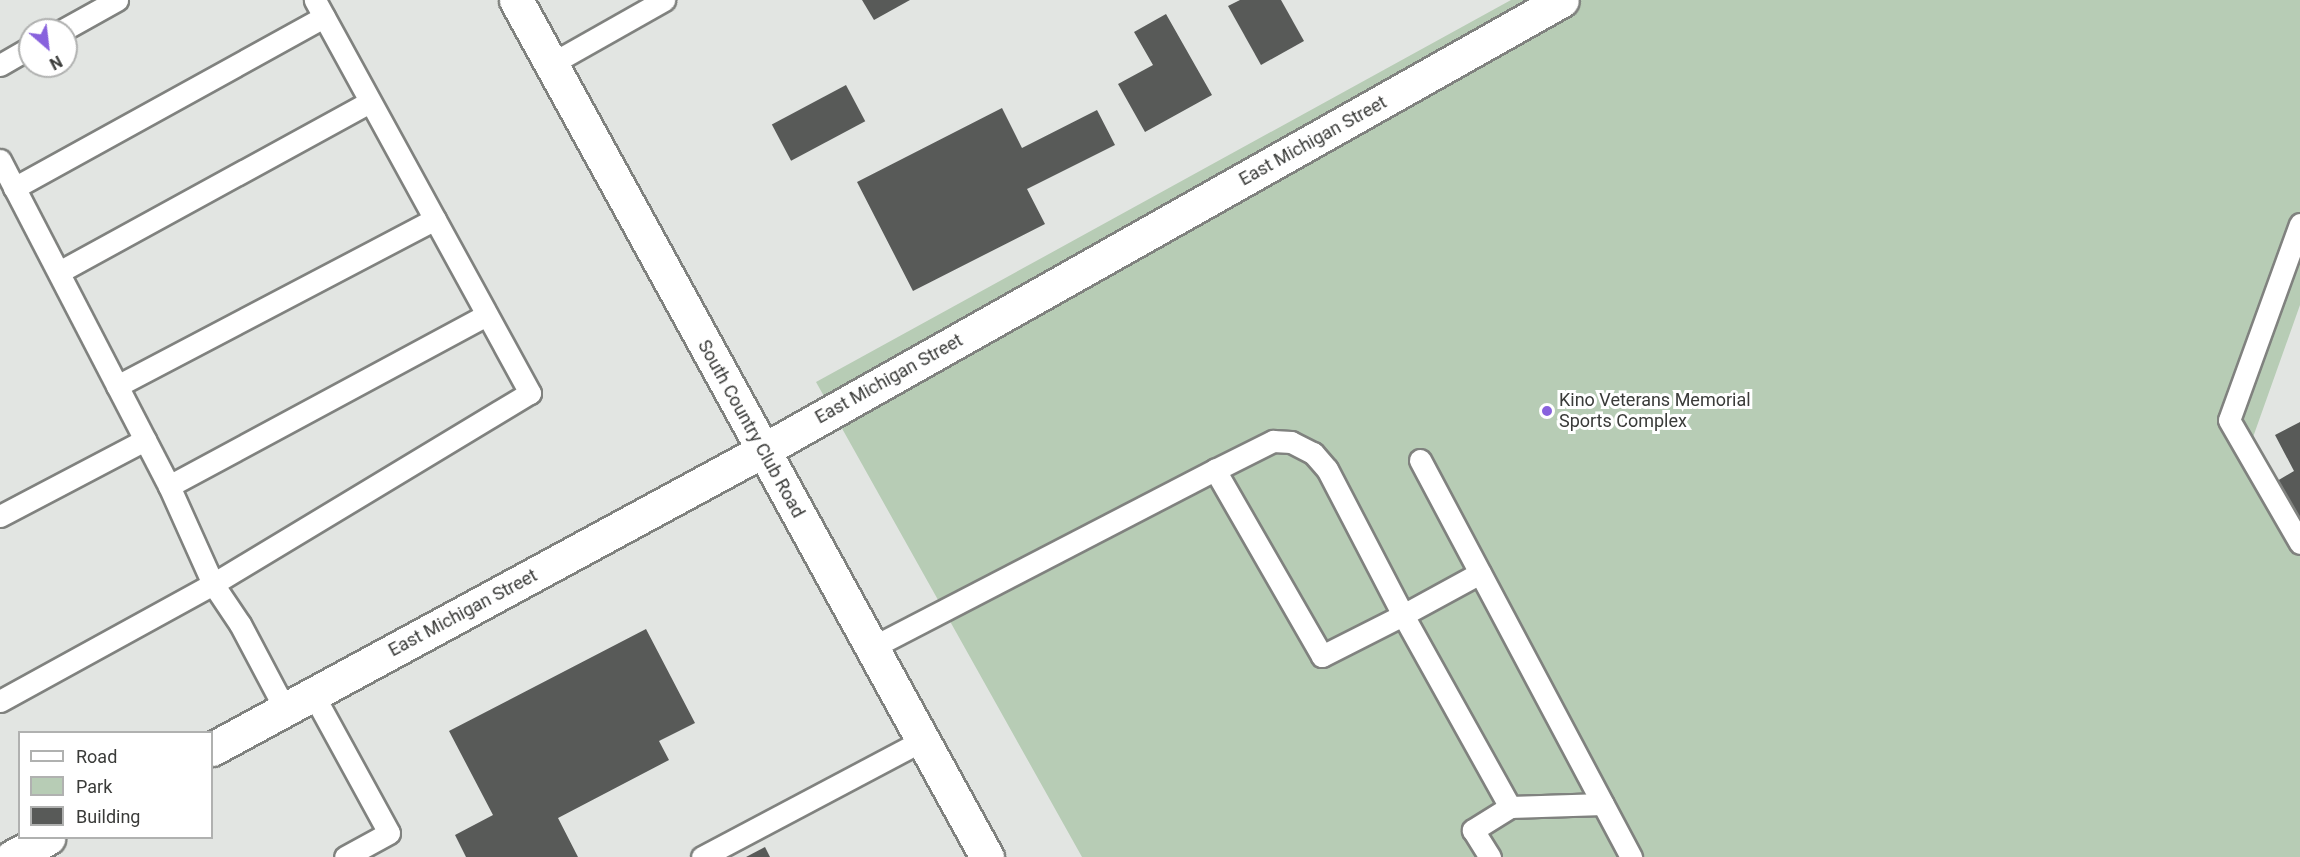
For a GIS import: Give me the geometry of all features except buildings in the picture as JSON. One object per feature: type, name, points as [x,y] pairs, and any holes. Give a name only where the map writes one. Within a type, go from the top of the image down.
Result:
[{"type":"street","name":"South Country Club Road","points":[[516,0],[762,451],[925,739],[987,857]]},
{"type":"street","name":"East Michigan Street","points":[[213,748],[762,451],[1562,0]]},
{"type":"street","points":[[12,857],[44,839]]},
{"type":"lane","points":[[78,22],[117,0]]},
{"type":"lane","points":[[551,64],[664,0]]},
{"type":"lane","points":[[0,701],[213,584],[530,393],[319,9],[14,188]]},
{"type":"lane","points":[[0,65],[18,55]]},
{"type":"lane","points":[[58,272],[370,102]]},
{"type":"lane","points":[[0,160],[169,486],[213,584],[240,624],[285,709]]},
{"type":"lane","points":[[117,386],[435,219]]},
{"type":"lane","points":[[2300,224],[2229,420],[2300,543]]},
{"type":"lane","points":[[169,486],[487,315]]},
{"type":"lane","points":[[0,516],[145,440]]},
{"type":"lane","points":[[873,647],[1273,441],[1291,442],[1312,453],[1333,479],[1403,615],[1510,807]]},
{"type":"lane","points":[[1420,460],[1631,857]]},
{"type":"lane","points":[[1215,470],[1322,656],[1480,573]]},
{"type":"lane","points":[[313,694],[389,833],[345,857]]},
{"type":"lane","points":[[702,857],[925,739]]},
{"type":"lane","points":[[1490,857],[1473,830],[1510,807],[1603,804]]},
{"type":"green space","name":"Kino Veterans Memorial Sports Complex","points":[[1511,0],[2300,0],[2300,305],[2252,440],[2300,523],[2300,857],[1082,857],[816,382]]},
{"type":"place","name":"Kino Veterans Memorial Sports Complex","points":[[1547,411]]}]
